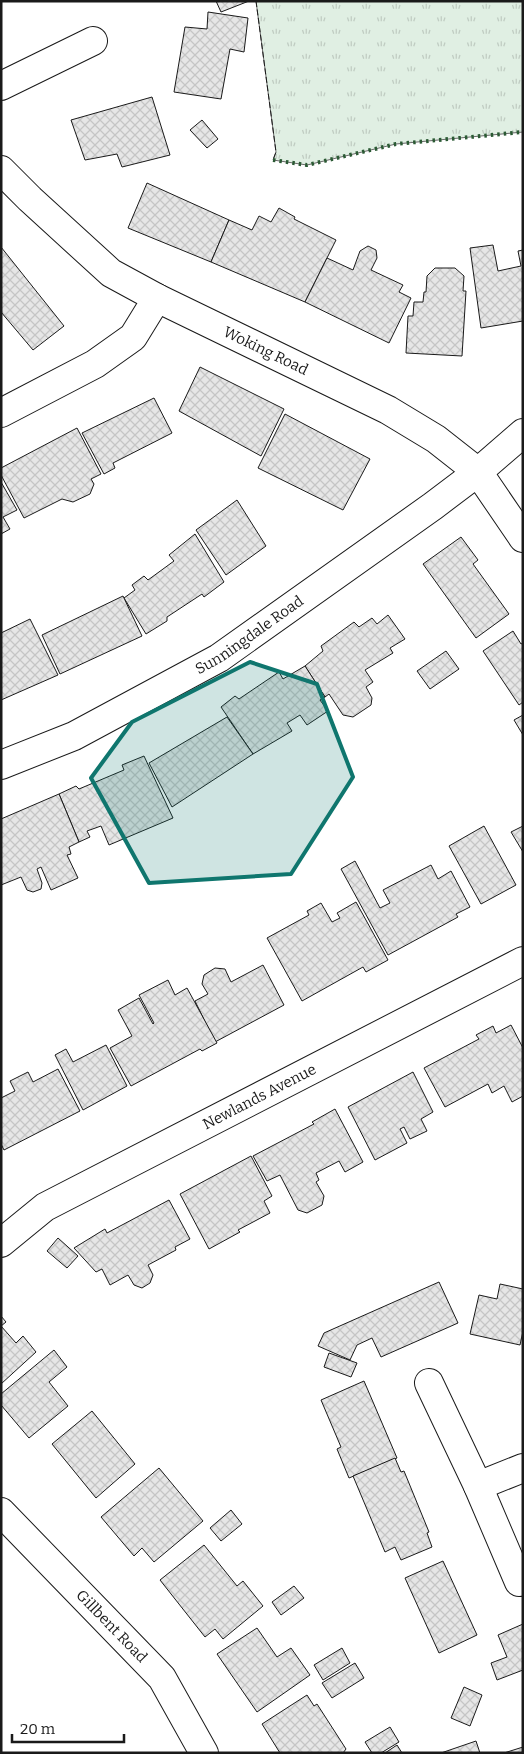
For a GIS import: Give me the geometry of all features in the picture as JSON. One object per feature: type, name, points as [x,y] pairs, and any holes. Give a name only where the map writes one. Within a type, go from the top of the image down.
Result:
[{"type":"street","points":[[1,86],[93,41]]},
{"type":"street","name":"Woking Road","points":[[1,170],[110,273],[157,298],[388,410],[436,439],[478,472],[523,538]]},
{"type":"street","points":[[1,413],[95,364],[133,337],[157,298]]},
{"type":"street","name":"Sunningdale Road","points":[[1,765],[74,736],[219,658],[478,472],[523,433]]},
{"type":"street","name":"Newlands Avenue","points":[[1,1243],[45,1207],[523,961]]},
{"type":"street","points":[[429,1383],[478,1486],[519,1582]]},
{"type":"street","points":[[478,1486],[523,1468]]},
{"type":"street","name":"Gillbent Road","points":[[1,1512],[162,1678],[204,1753]]},
{"type":"highlighted area","points":[[250,662],[317,684],[353,777],[291,874],[149,883],[91,778],[132,722]]},
{"type":"green space","points":[[256,1],[523,1],[523,132],[396,144],[307,165],[273,160],[276,152]]},
{"type":"building","points":[[216,1],[249,1],[221,12]]},
{"type":"building","points":[[208,12],[248,18],[244,52],[230,49],[221,99],[174,92],[185,27],[207,29]]},
{"type":"building","points":[[152,97],[170,155],[122,167],[117,154],[85,160],[71,120]]},
{"type":"building","points":[[202,120],[218,139],[207,148],[190,130]]},
{"type":"building","points":[[147,183],[229,220],[211,262],[128,228]]},
{"type":"building","points":[[279,208],[295,217],[294,219],[336,240],[305,302],[211,262],[229,220],[252,230],[259,216],[271,222]]},
{"type":"building","points":[[493,245],[498,271],[521,266],[518,251],[523,250],[523,321],[481,328],[470,248]]},
{"type":"building","points":[[368,246],[376,250],[377,258],[371,270],[403,285],[399,292],[411,298],[389,343],[305,302],[327,258],[353,270],[360,251]]},
{"type":"building","points":[[1,247],[64,326],[33,350],[1,312]]},
{"type":"building","points":[[435,268],[455,268],[464,276],[463,291],[466,291],[462,356],[406,353],[408,316],[413,316],[414,302],[423,302],[427,276]]},
{"type":"building","points":[[200,367],[284,409],[261,456],[179,411]]},
{"type":"building","points":[[154,398],[172,433],[113,463],[115,468],[104,474],[82,433]]},
{"type":"building","points":[[285,414],[370,459],[343,510],[258,468]]},
{"type":"building","points":[[77,428],[101,474],[91,479],[94,484],[90,494],[73,502],[62,499],[24,518],[1,475],[1,468]]},
{"type":"building","points":[[1,482],[17,510],[3,517],[10,529],[1,534]]},
{"type":"building","points":[[237,500],[266,546],[226,575],[196,530]]},
{"type":"building","points":[[195,534],[224,582],[204,597],[202,594],[167,617],[167,621],[146,634],[124,598],[135,590],[132,585],[144,576],[148,580],[174,561],[169,555]]},
{"type":"building","points":[[461,537],[478,560],[473,564],[509,614],[476,638],[423,564]]},
{"type":"building","points":[[123,596],[142,636],[60,674],[42,635]]},
{"type":"building","points":[[388,615],[405,639],[390,648],[393,653],[365,670],[373,682],[366,687],[372,698],[371,705],[353,717],[343,715],[329,694],[325,697],[305,666],[323,651],[321,646],[354,622],[359,627],[372,618],[377,624]]},
{"type":"building","points":[[30,619],[58,675],[1,700],[1,633]]},
{"type":"building","points":[[513,631],[521,644],[523,643],[523,702],[519,705],[483,651]]},
{"type":"building","points":[[446,651],[459,669],[430,689],[417,671]]},
{"type":"building","points":[[305,666],[325,697],[320,700],[328,711],[307,725],[300,715],[287,723],[292,731],[253,754],[221,707],[235,696],[239,699],[279,672],[283,679]]},
{"type":"building","points":[[523,715],[523,735],[514,720]]},
{"type":"building","points":[[227,717],[253,754],[172,807],[149,763]]},
{"type":"building","points":[[144,756],[173,818],[109,845],[101,826],[87,831],[90,837],[79,842],[59,794],[76,786],[79,789],[124,770],[122,765]]},
{"type":"building","points":[[59,794],[79,842],[69,847],[71,854],[67,855],[78,878],[51,890],[41,867],[37,869],[42,883],[41,889],[33,892],[27,890],[21,877],[1,885],[1,819]]},
{"type":"building","points":[[484,826],[516,885],[481,904],[449,846]]},
{"type":"building","points":[[523,826],[523,852],[511,832]]},
{"type":"building","points":[[355,861],[380,908],[390,903],[383,890],[431,865],[438,879],[451,871],[470,907],[456,914],[458,917],[388,955],[341,869]]},
{"type":"building","points":[[356,902],[388,960],[366,972],[363,967],[302,1001],[267,938],[309,915],[307,911],[321,903],[332,922],[340,918],[337,913]]},
{"type":"building","points":[[263,965],[284,1005],[215,1042],[195,1001],[208,994],[202,984],[204,975],[215,968],[225,969],[231,982]]},
{"type":"building","points":[[168,980],[175,995],[187,988],[217,1043],[202,1051],[200,1049],[131,1086],[110,1048],[132,1036],[118,1010],[139,998],[153,1024],[139,995]]},
{"type":"building","points":[[511,1025],[523,1048],[523,1096],[512,1102],[504,1086],[492,1093],[488,1084],[445,1107],[424,1068],[479,1039],[476,1035],[493,1026],[496,1033]]},
{"type":"building","points":[[106,1045],[127,1086],[83,1110],[55,1055],[66,1049],[73,1062]]},
{"type":"building","points":[[58,1069],[80,1111],[4,1150],[1,1144],[1,1098],[15,1091],[10,1081],[28,1072],[33,1082]]},
{"type":"building","points":[[413,1072],[433,1112],[421,1119],[427,1131],[410,1139],[404,1127],[400,1129],[407,1143],[375,1160],[348,1107]]},
{"type":"building","points":[[335,1109],[363,1162],[345,1172],[339,1161],[316,1173],[319,1180],[316,1182],[324,1196],[322,1205],[307,1213],[298,1210],[280,1175],[267,1181],[253,1156],[314,1124],[312,1122]]},
{"type":"building","points":[[251,1156],[272,1196],[264,1201],[270,1213],[238,1230],[240,1232],[209,1249],[180,1194]]},
{"type":"building","points":[[169,1200],[190,1239],[175,1247],[176,1250],[148,1265],[153,1275],[150,1283],[142,1288],[134,1285],[128,1275],[110,1285],[102,1269],[96,1272],[74,1248],[105,1229],[107,1233]]},
{"type":"building","points":[[58,1238],[78,1256],[67,1268],[47,1251]]},
{"type":"building","points":[[439,1282],[458,1323],[381,1357],[372,1338],[357,1345],[350,1360],[318,1346],[324,1333]]},
{"type":"building","points":[[500,1284],[523,1289],[523,1331],[520,1345],[470,1334],[479,1295],[497,1299]]},
{"type":"building","points":[[1,1316],[6,1322],[1,1326]]},
{"type":"building","points":[[1,1326],[16,1343],[23,1336],[36,1352],[1,1384]]},
{"type":"building","points":[[54,1350],[67,1367],[49,1382],[68,1406],[29,1438],[1,1405],[1,1394]]},
{"type":"building","points":[[329,1353],[357,1363],[351,1377],[324,1367]]},
{"type":"building","points":[[364,1381],[397,1458],[349,1478],[337,1449],[341,1447],[321,1400]]},
{"type":"building","points":[[92,1411],[135,1464],[96,1498],[52,1444]]},
{"type":"building","points":[[395,1458],[401,1472],[404,1471],[429,1532],[427,1533],[432,1547],[401,1560],[395,1547],[385,1552],[353,1476]]},
{"type":"building","points":[[159,1468],[203,1521],[154,1562],[142,1548],[134,1556],[101,1517]]},
{"type":"building","points":[[231,1510],[242,1524],[221,1541],[210,1528]]},
{"type":"building","points":[[204,1545],[237,1586],[243,1581],[263,1606],[223,1639],[215,1629],[205,1637],[160,1580]]},
{"type":"building","points":[[443,1561],[477,1635],[439,1653],[405,1578]]},
{"type":"building","points":[[294,1586],[304,1598],[281,1615],[272,1602]]},
{"type":"building","points":[[523,1624],[523,1670],[497,1680],[491,1663],[507,1657],[498,1635]]},
{"type":"building","points":[[257,1628],[277,1657],[291,1648],[310,1675],[257,1712],[217,1654]]},
{"type":"building","points":[[342,1648],[350,1663],[323,1680],[314,1665]]},
{"type":"building","points":[[355,1663],[364,1678],[332,1698],[322,1683]]},
{"type":"building","points":[[464,1687],[482,1695],[470,1726],[451,1718]]},
{"type":"building","points":[[307,1695],[314,1706],[317,1704],[346,1749],[343,1753],[280,1753],[262,1724]]},
{"type":"building","points":[[390,1727],[399,1742],[381,1753],[372,1753],[365,1742]]},
{"type":"building","points":[[476,1741],[480,1753],[441,1753]]},
{"type":"building","points":[[397,1745],[402,1753],[385,1753]]},
{"type":"building","points":[[523,1747],[523,1753],[504,1753]]},
{"type":"hedge","points":[[273,160],[307,165],[396,144],[523,132]]},
{"type":"fence","points":[[256,1],[276,152],[273,160]]}]
